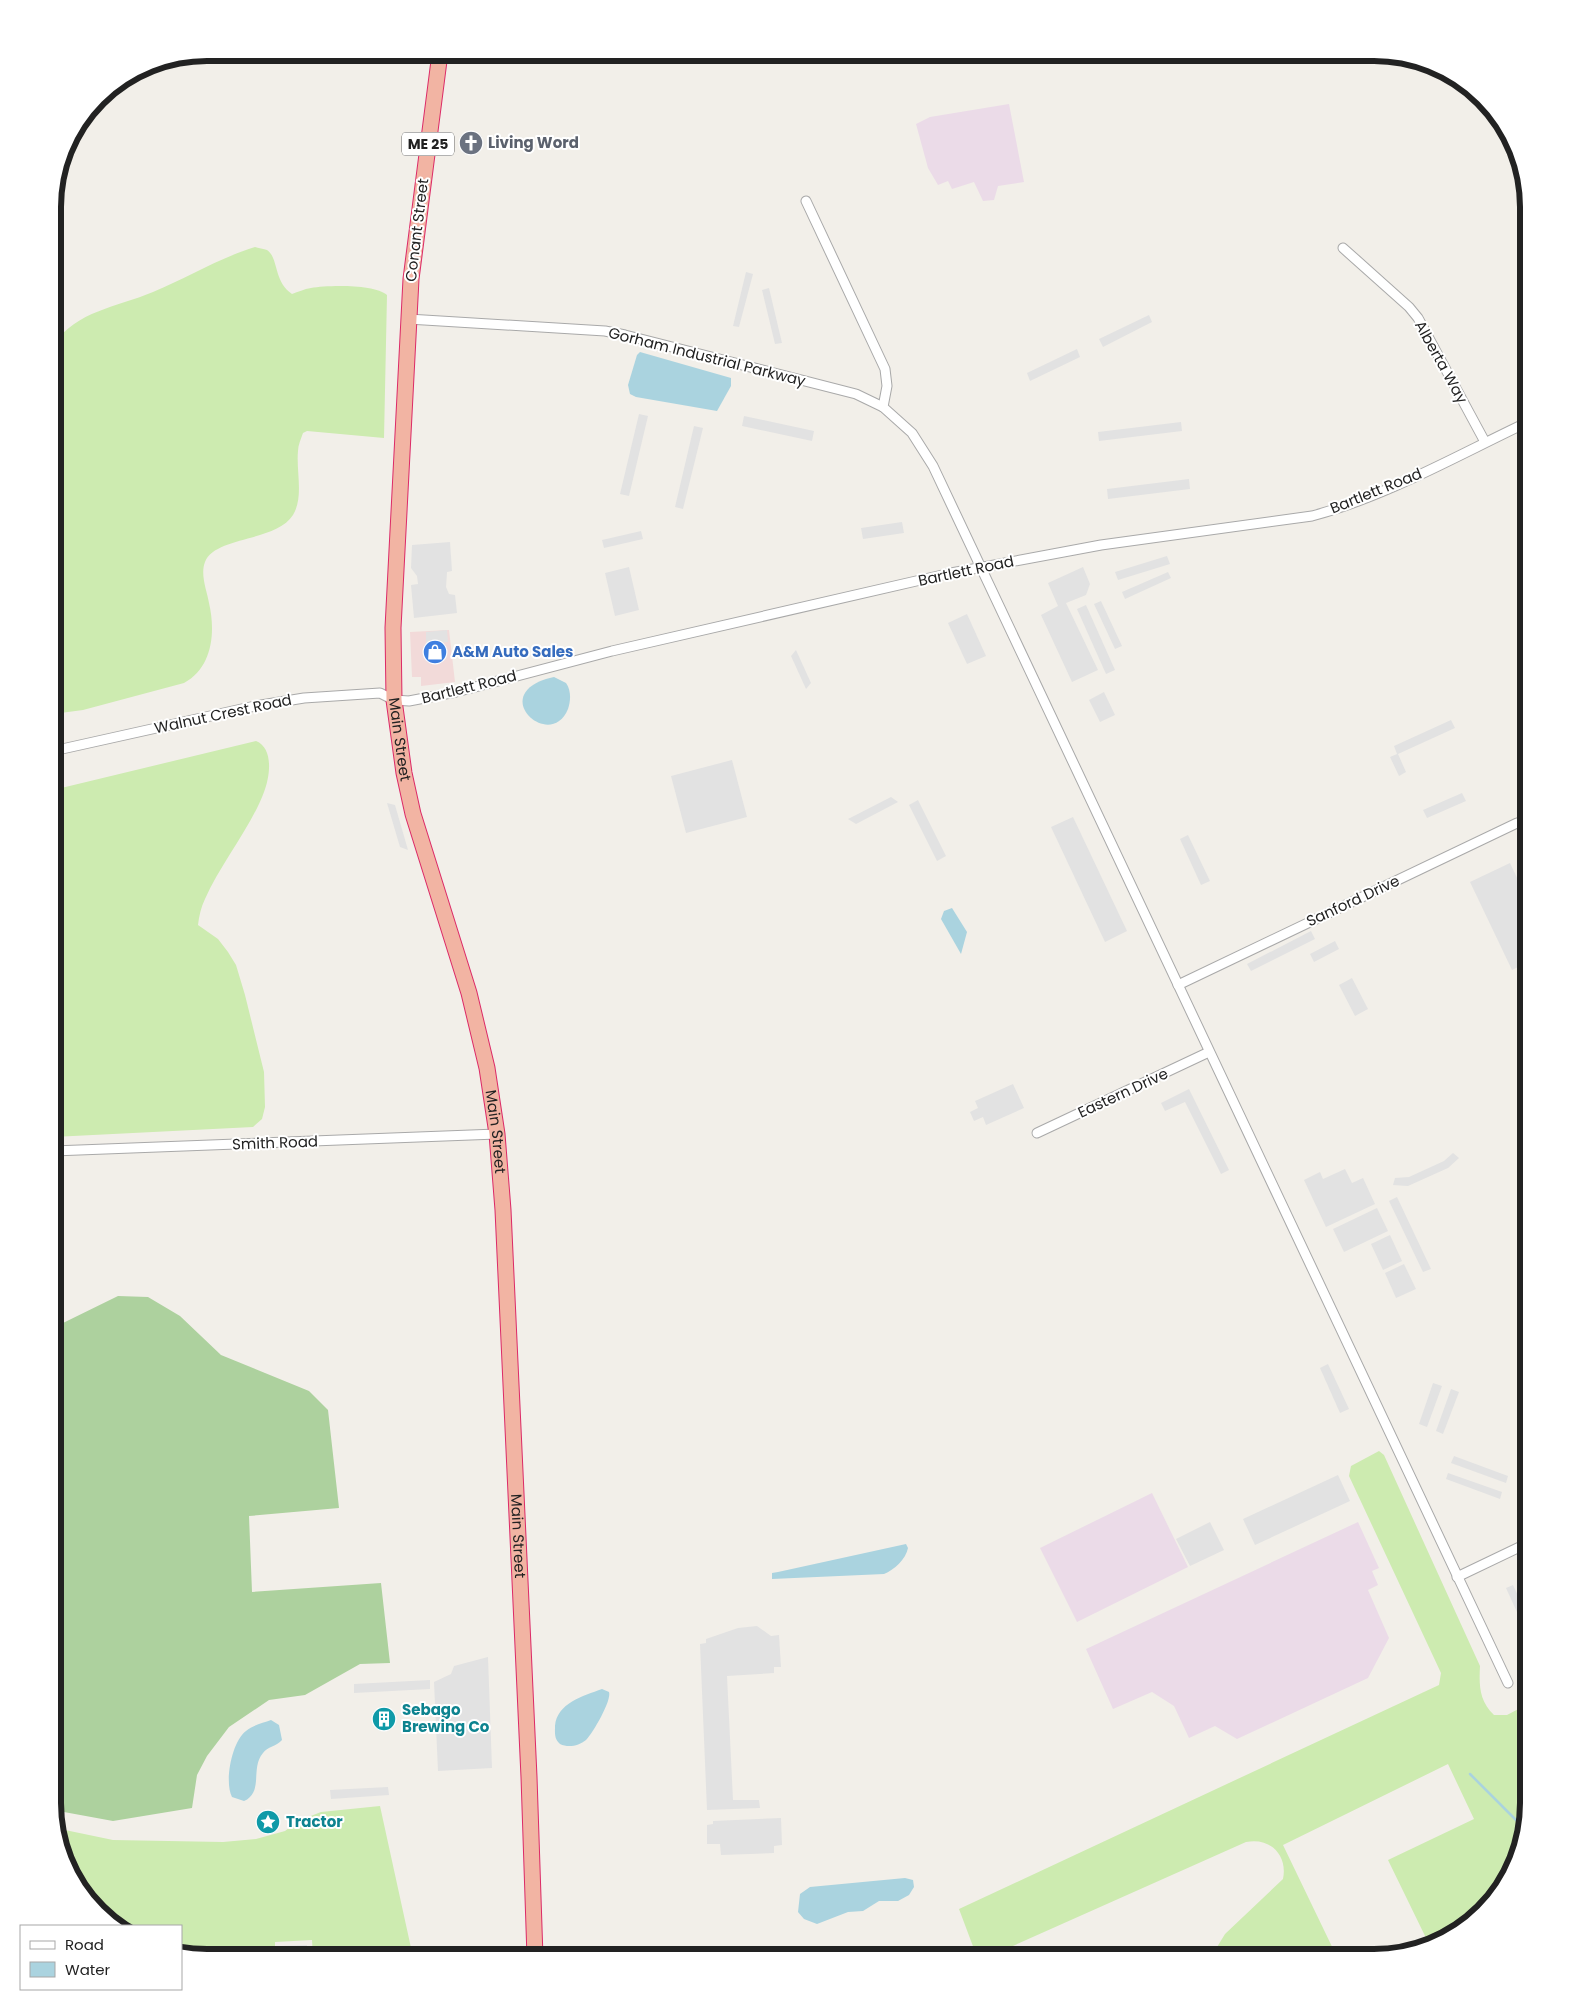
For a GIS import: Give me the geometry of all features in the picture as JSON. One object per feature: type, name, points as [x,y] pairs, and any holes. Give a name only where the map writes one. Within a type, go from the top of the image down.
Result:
[{"type":"highway","name":"Conant Street","points":[[408,319],[416,235],[439,61]]},
{"type":"highway","name":"Main Street","points":[[408,319],[393,637],[394,700],[404,774],[411,806],[469,994],[487,1068],[497,1134],[503,1210],[529,1777],[535,1949]]},
{"type":"street","points":[[806,201],[885,369],[887,386],[883,406]]},
{"type":"street","name":"Alberta Way","points":[[1343,248],[1409,307],[1418,318],[1485,442]]},
{"type":"street","name":"Gorham Industrial Parkway","points":[[408,319],[618,334],[856,394],[883,406],[912,433],[924,450],[1508,1683]]},
{"type":"street","name":"Bartlett Road","points":[[394,700],[409,701],[456,692],[612,651],[980,568],[1101,545],[1312,516],[1357,501],[1520,426]]},
{"type":"street","name":"Walnut Crest Road","points":[[62,749],[255,706],[304,698],[380,693],[394,700]]},
{"type":"street","name":"Sanford Drive","points":[[1178,985],[1520,822]]},
{"type":"street","name":"Eastern Drive","points":[[1037,1133],[1209,1052]]},
{"type":"street","name":"Smith Road","points":[[61,1151],[497,1134]]},
{"type":"street","points":[[1457,1577],[1520,1547]]},
{"type":"shaded area","points":[[1009,104],[1024,182],[998,186],[994,200],[983,201],[974,182],[952,189],[948,181],[938,185],[928,168],[916,124],[930,117]]},
{"type":"shaded area","points":[[746,272],[753,274],[739,327],[733,326]]},
{"type":"shaded area","points":[[769,288],[782,343],[775,344],[762,290]]},
{"type":"shaded area","points":[[1149,315],[1152,322],[1103,347],[1099,339]]},
{"type":"shaded area","points":[[1077,349],[1080,357],[1030,381],[1027,373]]},
{"type":"shaded area","points":[[639,414],[648,416],[629,496],[620,494]]},
{"type":"shaded area","points":[[744,416],[814,431],[812,441],[742,426]]},
{"type":"shaded area","points":[[1181,422],[1182,431],[1099,441],[1098,432]]},
{"type":"shaded area","points":[[694,426],[703,428],[683,509],[675,507]]},
{"type":"shaded area","points":[[1189,479],[1190,489],[1108,499],[1107,489]]},
{"type":"shaded area","points":[[902,522],[904,533],[863,539],[861,528]]},
{"type":"shaded area","points":[[641,531],[643,539],[604,548],[602,540]]},
{"type":"shaded area","points":[[450,542],[452,571],[447,572],[446,587],[449,594],[455,595],[457,613],[414,618],[411,585],[418,584],[417,576],[411,568],[412,545]]},
{"type":"shaded area","points":[[1167,556],[1170,564],[1118,580],[1115,572]]},
{"type":"shaded area","points":[[629,567],[639,610],[615,616],[605,573]]},
{"type":"shaded area","points":[[1083,567],[1090,584],[1086,595],[1066,603],[1098,670],[1072,682],[1041,615],[1058,606],[1048,583]]},
{"type":"shaded area","points":[[1168,572],[1171,578],[1125,599],[1122,592]]},
{"type":"shaded area","points":[[1101,601],[1122,646],[1115,649],[1094,604]]},
{"type":"shaded area","points":[[1086,605],[1115,670],[1106,674],[1077,609]]},
{"type":"shaded area","points":[[967,614],[986,656],[967,664],[948,623]]},
{"type":"shaded area","points":[[447,630],[448,642],[426,644],[426,632]]},
{"type":"shaded area","points":[[449,630],[455,682],[421,686],[421,677],[412,677],[410,632]]},
{"type":"shaded area","points":[[796,650],[811,683],[806,689],[791,656]]},
{"type":"shaded area","points":[[1104,692],[1115,715],[1100,722],[1089,700]]},
{"type":"shaded area","points":[[1451,720],[1455,728],[1398,754],[1406,772],[1399,776],[1390,757],[1397,754],[1394,746]]},
{"type":"shaded area","points":[[732,760],[747,817],[686,833],[671,776]]},
{"type":"shaded area","points":[[1462,793],[1466,801],[1427,818],[1423,810]]},
{"type":"shaded area","points":[[891,797],[898,802],[856,824],[848,819]]},
{"type":"shaded area","points":[[918,800],[946,856],[937,861],[909,805]]},
{"type":"shaded area","points":[[387,803],[395,805],[408,850],[400,847]]},
{"type":"shaded area","points":[[1073,817],[1127,931],[1105,942],[1051,827]]},
{"type":"shaded area","points":[[1188,835],[1210,881],[1201,885],[1180,839]]},
{"type":"shaded area","points":[[1510,863],[1520,884],[1520,966],[1512,970],[1470,882]]},
{"type":"shaded area","points":[[1311,931],[1315,939],[1251,971],[1247,964]]},
{"type":"shaded area","points":[[1335,941],[1339,949],[1314,962],[1310,954]]},
{"type":"shaded area","points":[[1352,978],[1368,1009],[1355,1016],[1339,985]]},
{"type":"shaded area","points":[[1013,1084],[1024,1108],[986,1125],[983,1117],[974,1121],[970,1112],[978,1108],[975,1101]]},
{"type":"shaded area","points":[[1189,1089],[1229,1170],[1221,1174],[1185,1102],[1165,1111],[1161,1103]]},
{"type":"shaded area","points":[[1453,1153],[1459,1158],[1448,1168],[1408,1186],[1393,1185],[1395,1178],[1409,1177],[1444,1161]]},
{"type":"shaded area","points":[[1345,1169],[1352,1183],[1363,1178],[1375,1204],[1326,1227],[1304,1180],[1320,1172],[1323,1179]]},
{"type":"shaded area","points":[[1397,1197],[1431,1269],[1423,1272],[1389,1201]]},
{"type":"shaded area","points":[[1377,1208],[1388,1231],[1344,1252],[1333,1229]]},
{"type":"shaded area","points":[[1390,1235],[1402,1261],[1383,1270],[1371,1244]]},
{"type":"shaded area","points":[[1404,1264],[1416,1289],[1396,1298],[1385,1273]]},
{"type":"shaded area","points":[[1328,1364],[1349,1409],[1340,1413],[1320,1368]]},
{"type":"shaded area","points":[[1433,1383],[1442,1386],[1427,1427],[1419,1424]]},
{"type":"shaded area","points":[[1451,1389],[1459,1392],[1443,1434],[1436,1431]]},
{"type":"shaded area","points":[[1454,1456],[1508,1476],[1506,1483],[1451,1463]]},
{"type":"shaded area","points":[[1448,1473],[1502,1492],[1500,1499],[1446,1479]]},
{"type":"shaded area","points":[[1338,1475],[1350,1501],[1255,1545],[1243,1519]]},
{"type":"shaded area","points":[[1152,1493],[1188,1567],[1077,1622],[1040,1548]]},
{"type":"shaded area","points":[[1210,1522],[1224,1550],[1190,1566],[1176,1539]]},
{"type":"shaded area","points":[[1358,1522],[1379,1568],[1372,1571],[1378,1585],[1368,1590],[1389,1638],[1368,1678],[1237,1739],[1215,1726],[1189,1738],[1174,1706],[1152,1692],[1113,1709],[1086,1649]]},
{"type":"shaded area","points":[[1513,1585],[1520,1600],[1520,1619],[1506,1588]]},
{"type":"shaded area","points":[[757,1626],[771,1636],[779,1635],[781,1667],[774,1667],[774,1673],[727,1676],[733,1800],[759,1800],[760,1808],[707,1810],[700,1644],[706,1643],[706,1639],[738,1628]]},
{"type":"shaded area","points":[[488,1657],[492,1768],[438,1771],[434,1682],[451,1674],[454,1666]]},
{"type":"shaded area","points":[[430,1680],[430,1689],[354,1693],[354,1684]]},
{"type":"shaded area","points":[[388,1787],[389,1795],[331,1799],[330,1790]]},
{"type":"shaded area","points":[[781,1818],[782,1845],[774,1846],[774,1853],[721,1855],[720,1844],[707,1844],[707,1825],[713,1824],[713,1821]]},
{"type":"shaded area","points":[[307,1945],[307,1949],[281,1949],[281,1946]]},
{"type":"green space","points":[[255,247],[267,250],[273,258],[282,283],[292,294],[311,288],[339,286],[362,287],[381,291],[387,295],[384,438],[307,431],[303,433],[298,449],[299,492],[293,515],[285,524],[273,530],[221,547],[211,554],[205,562],[204,578],[211,614],[212,638],[206,659],[193,676],[184,683],[83,710],[62,713],[62,334],[74,324],[98,311],[153,292]]},
{"type":"green space","points":[[256,741],[266,750],[269,771],[266,786],[252,818],[219,872],[202,905],[198,925],[218,939],[228,952],[236,965],[245,995],[264,1072],[265,1107],[262,1119],[253,1127],[61,1137],[62,788]]},
{"type":"green space","points":[[118,1296],[148,1297],[180,1316],[221,1355],[309,1391],[328,1410],[339,1508],[249,1516],[252,1592],[381,1583],[390,1663],[360,1664],[305,1695],[269,1700],[229,1727],[207,1756],[197,1775],[192,1808],[113,1821],[61,1812],[61,1323]]},
{"type":"green space","points":[[1379,1451],[1384,1455],[1480,1666],[1480,1686],[1485,1704],[1494,1715],[1507,1715],[1520,1708],[1519,1822],[1509,1859],[1484,1899],[1455,1924],[1427,1939],[1388,1860],[1474,1819],[1448,1764],[1283,1845],[1333,1949],[1216,1949],[1225,1934],[1283,1879],[1283,1862],[1280,1855],[1270,1845],[1255,1841],[1246,1842],[1006,1949],[974,1949],[959,1909],[1439,1685],[1441,1673],[1349,1476],[1351,1466]]},
{"type":"green space","points":[[380,1806],[411,1949],[313,1949],[312,1940],[275,1942],[275,1949],[207,1949],[182,1947],[182,1925],[128,1925],[111,1913],[97,1899],[76,1867],[63,1829],[113,1840],[223,1842],[256,1839],[285,1831],[298,1821],[321,1812]]},
{"type":"water","points":[[640,352],[731,378],[731,386],[717,411],[636,397],[630,394],[628,385],[637,355]]},
{"type":"water","points":[[554,677],[568,686],[570,702],[568,709],[559,721],[548,725],[537,722],[528,715],[523,705],[524,695],[534,684]]},
{"type":"water","points":[[952,908],[967,932],[961,954],[941,919],[944,911]]},
{"type":"water","points":[[906,1544],[907,1552],[902,1560],[892,1570],[884,1574],[772,1579],[772,1573]]},
{"type":"water","points":[[602,1689],[609,1692],[608,1702],[597,1724],[586,1740],[577,1745],[566,1746],[560,1744],[556,1738],[555,1726],[561,1711],[572,1702]]},
{"type":"water","points":[[271,1720],[279,1725],[282,1740],[265,1751],[259,1759],[254,1792],[250,1797],[244,1801],[232,1797],[229,1772],[237,1743],[241,1736],[249,1729]]},
{"type":"water","points":[[905,1878],[913,1880],[914,1887],[909,1895],[898,1901],[879,1901],[863,1911],[848,1912],[817,1924],[804,1919],[798,1912],[800,1894],[810,1887]]},
{"type":"waterway","points":[[1470,1774],[1519,1823]]},
{"type":"place","name":"Living Word","points":[[471,143]]},
{"type":"place","name":"A&M Auto Sales","points":[[435,652]]},
{"type":"place","name":"Sebago Brewing Co","points":[[384,1719]]},
{"type":"place","name":"Tractor","points":[[268,1822]]}]
